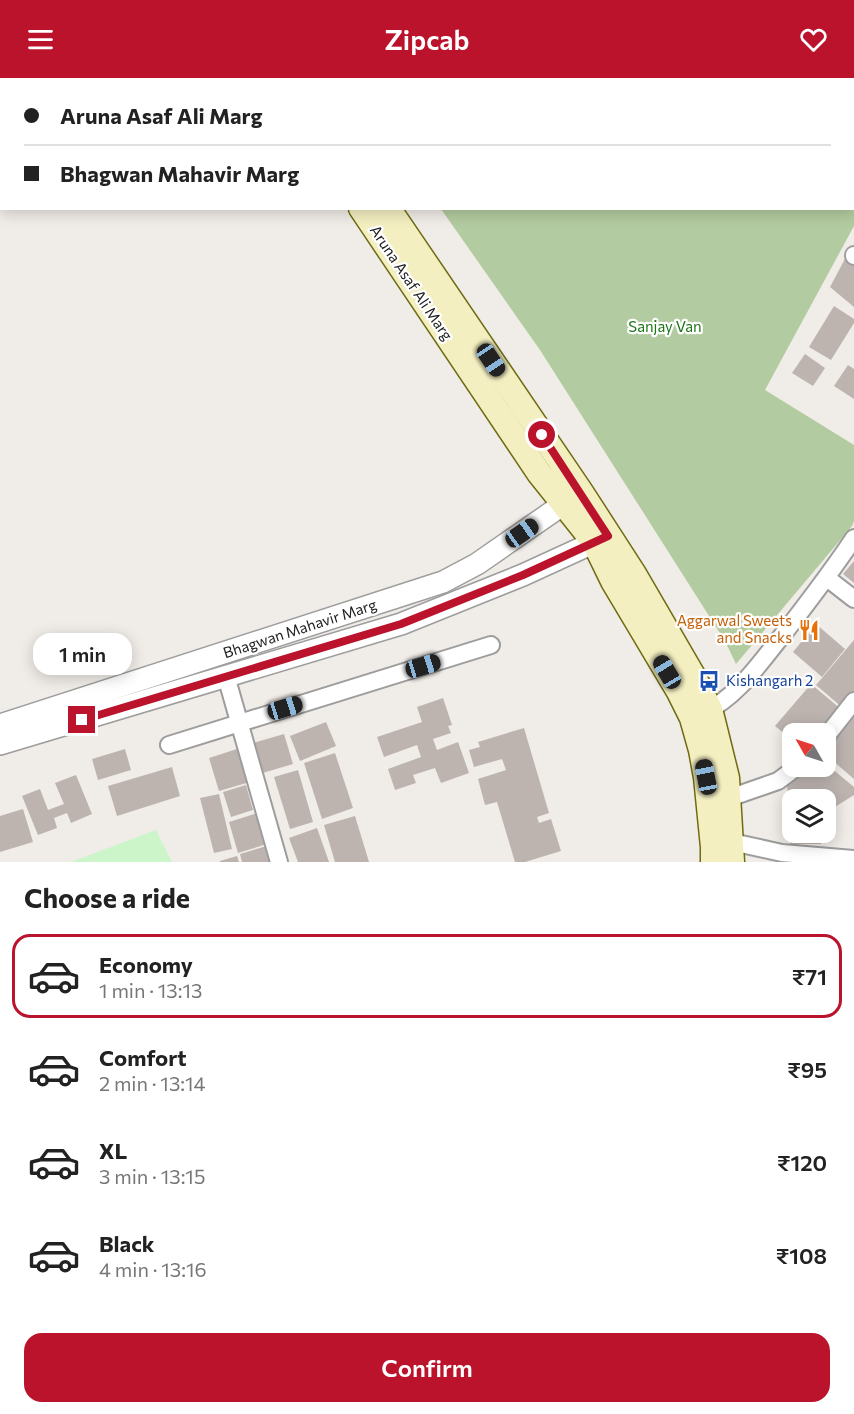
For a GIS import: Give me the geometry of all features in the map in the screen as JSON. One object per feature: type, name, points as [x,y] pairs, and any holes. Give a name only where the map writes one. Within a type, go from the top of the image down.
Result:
[{"type":"main road","name":"Aruna Asaf Ali Marg","points":[[362,210],[539,473],[572,498]]},
{"type":"main road","name":"Aruna Asaf Ali Marg","points":[[388,210],[572,498],[601,539],[613,581],[678,690],[701,714],[718,738],[729,798],[732,852]]},
{"type":"main road","name":"Aruna Asaf Ali Marg","points":[[701,714],[698,733],[706,777],[713,862]]},
{"type":"street","name":"Bhagwan Mahavir Marg","points":[[0,744],[36,723],[133,682],[443,582],[477,564],[572,498]]},
{"type":"street","points":[[701,714],[729,696],[745,680],[827,578],[854,538]]},
{"type":"street","name":"Bhagwan Mahavir Marg","points":[[0,725],[36,723],[143,702],[401,624],[523,575],[601,539]]},
{"type":"street","points":[[827,578],[854,599]]},
{"type":"street","points":[[169,745],[491,645]]},
{"type":"street","points":[[226,676],[279,862]]},
{"type":"street","points":[[133,682],[143,702]]},
{"type":"street","points":[[836,724],[854,701]]},
{"type":"street","points":[[729,798],[778,781],[783,777]]},
{"type":"street","points":[[732,852],[782,853],[854,860]]},
{"type":"green space","name":"Sanjay Van","points":[[442,210],[854,210],[854,226],[765,390],[854,445],[854,521],[736,664],[725,641],[540,350]]},
{"type":"green space","points":[[156,830],[172,862],[71,862]]},
{"type":"building","points":[[847,255],[854,260],[854,307],[830,287]]},
{"type":"building","points":[[834,306],[854,319],[854,323],[831,360],[809,347]]},
{"type":"building","points":[[805,354],[825,368],[813,386],[792,373]]},
{"type":"building","points":[[848,365],[854,369],[854,399],[834,386]]},
{"type":"building","points":[[854,561],[854,583],[843,574]]},
{"type":"building","points":[[816,624],[845,649],[822,677],[793,652]]},
{"type":"building","points":[[854,640],[854,697],[844,709],[816,685]]},
{"type":"building","points":[[811,684],[842,710],[831,723],[782,723],[782,732],[775,726]]},
{"type":"building","points":[[443,698],[452,725],[448,726],[451,733],[433,739],[437,750],[458,742],[469,773],[441,783],[435,768],[413,775],[416,783],[395,790],[388,769],[421,757],[417,745],[384,757],[377,737],[422,722],[417,707]]},
{"type":"building","points":[[854,717],[854,779],[836,763],[836,738]]},
{"type":"building","points":[[326,722],[336,746],[300,761],[290,736]]},
{"type":"building","points":[[524,728],[549,813],[537,817],[539,823],[551,819],[561,851],[525,862],[515,862],[497,802],[485,805],[478,779],[506,770],[502,759],[474,767],[469,750],[480,747],[478,742]]},
{"type":"building","points":[[284,734],[293,764],[259,774],[250,744]]},
{"type":"building","points":[[240,748],[250,782],[219,791],[209,758]]},
{"type":"building","points":[[125,749],[131,770],[98,780],[92,759]]},
{"type":"building","points":[[335,753],[353,808],[322,819],[304,763]]},
{"type":"building","points":[[172,767],[180,796],[117,816],[108,786]]},
{"type":"building","points":[[298,770],[313,822],[290,829],[274,777]]},
{"type":"building","points":[[836,772],[854,787],[854,795],[836,806],[836,789],[787,789],[787,781],[793,777],[836,777]]},
{"type":"building","points":[[76,775],[92,814],[71,823],[67,813],[54,818],[57,828],[38,835],[22,796],[40,789],[48,810],[64,804],[55,783]]},
{"type":"building","points":[[246,785],[253,810],[231,817],[223,792]]},
{"type":"building","points":[[219,794],[232,849],[214,853],[200,798]]},
{"type":"building","points":[[23,809],[33,842],[0,852],[0,816]]},
{"type":"building","points":[[258,813],[267,844],[238,853],[229,822]]},
{"type":"building","points":[[355,816],[369,862],[335,862],[324,825]]},
{"type":"building","points":[[317,828],[329,862],[298,862],[289,838]]},
{"type":"building","points":[[790,843],[821,843],[821,844]]},
{"type":"building","points":[[270,845],[275,862],[242,862],[240,854]]},
{"type":"building","points":[[237,856],[239,862],[220,862],[220,861]]},
{"type":"place","name":"Aggarwal Sweets and Snacks","points":[[809,630]]},
{"type":"place","name":"Kishangarh 2","points":[[709,681]]},
{"type":"route","points":[[82,720],[401,624],[523,575],[608,536],[542,435]]}]
